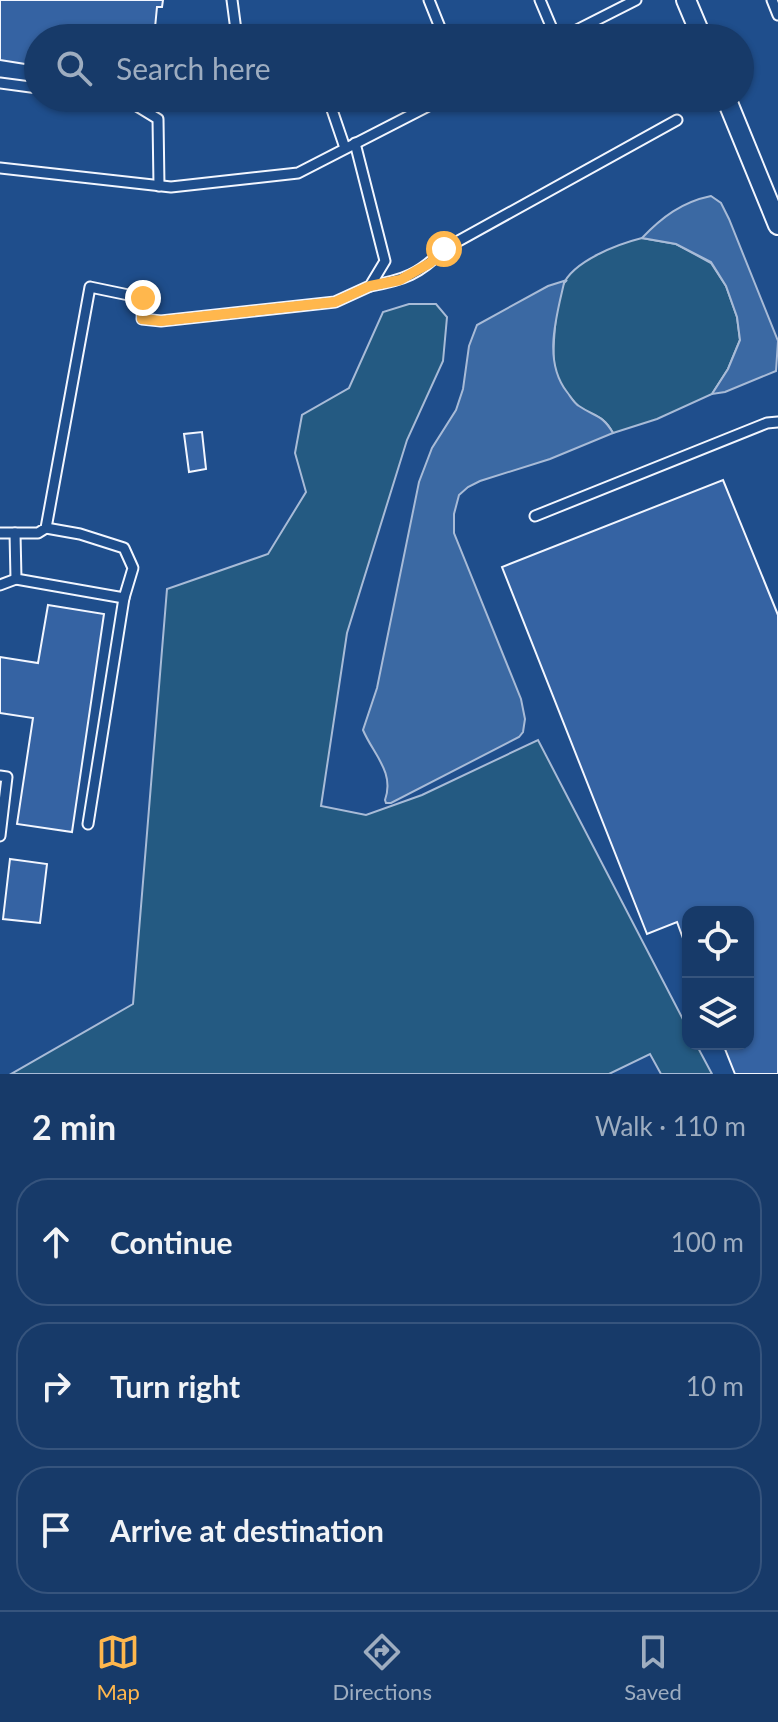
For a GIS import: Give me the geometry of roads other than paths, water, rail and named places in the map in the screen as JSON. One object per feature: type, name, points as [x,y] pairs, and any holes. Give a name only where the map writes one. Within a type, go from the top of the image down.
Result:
[{"type":"street","points":[[686,0],[696,24]]},
{"type":"street","points":[[732,112],[778,225]]},
{"type":"lane","points":[[232,0],[235,24]]},
{"type":"lane","points":[[429,0],[439,24]]},
{"type":"lane","points":[[540,0],[552,24]]},
{"type":"lane","points":[[587,24],[636,0]]},
{"type":"lane","points":[[772,0],[778,15]]},
{"type":"lane","points":[[0,83],[24,86]]},
{"type":"lane","points":[[147,112],[158,119],[159,186]]},
{"type":"lane","points":[[333,112],[345,148]]},
{"type":"lane","points":[[0,168],[171,187],[298,173],[416,112]]},
{"type":"lane","points":[[46,528],[90,287],[143,298],[142,319],[161,321],[335,302],[370,286],[400,280],[419,270],[444,249],[677,120]]},
{"type":"lane","points":[[355,143],[385,261],[370,286]]},
{"type":"lane","points":[[535,516],[767,423],[778,422]]},
{"type":"lane","points":[[0,533],[38,533],[46,528],[80,534],[124,548],[133,568],[124,598],[88,824]]},
{"type":"lane","points":[[15,533],[16,579]]},
{"type":"lane","points":[[0,585],[16,579],[124,598]]},
{"type":"lane","points":[[0,776],[7,777],[0,836]]}]
